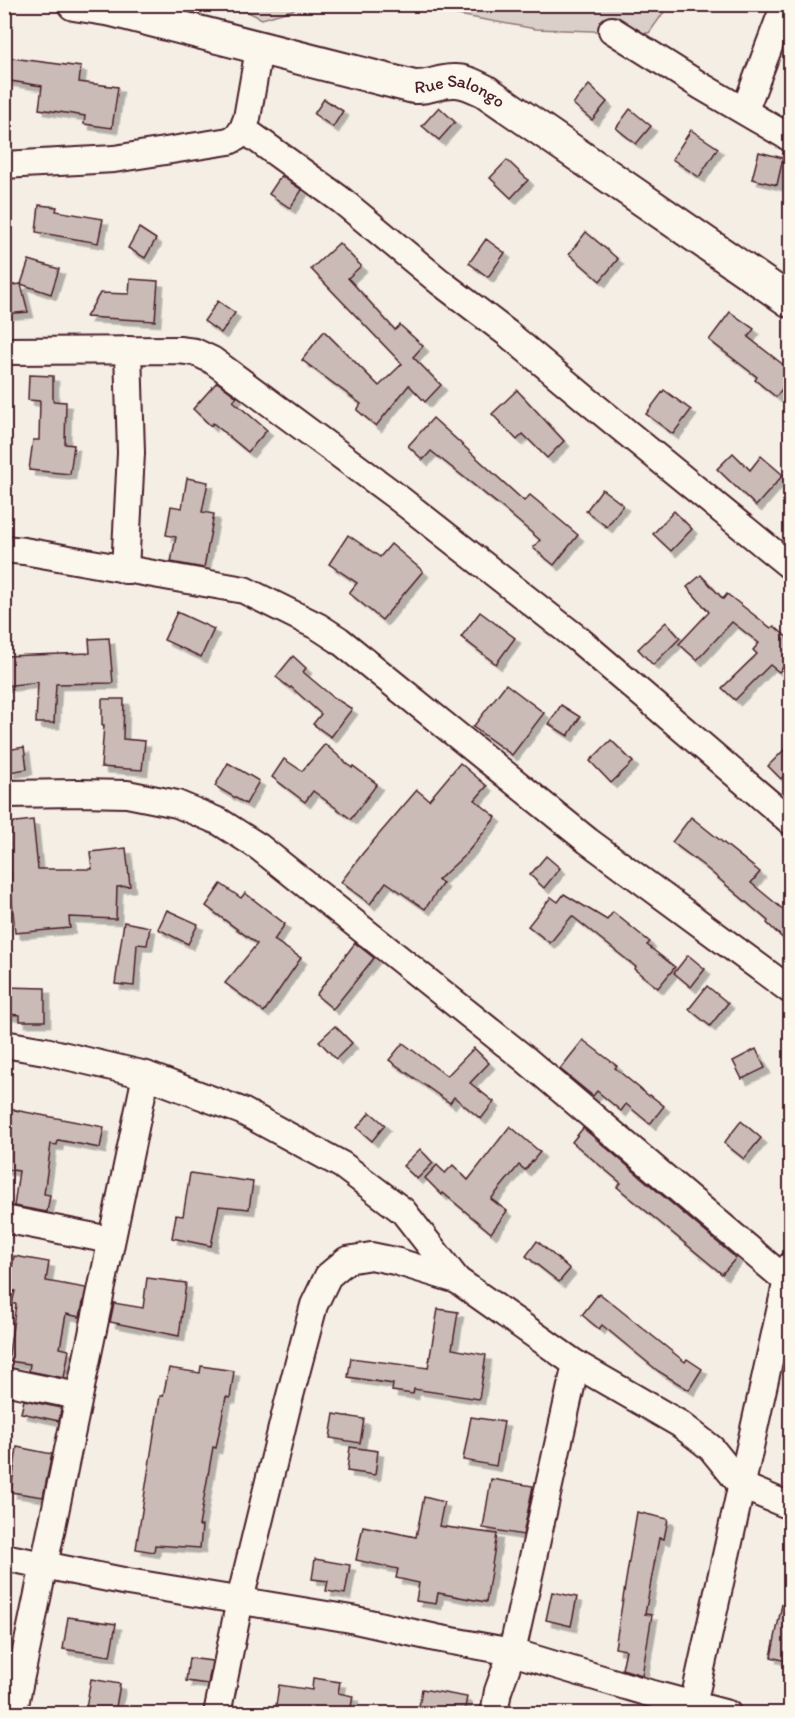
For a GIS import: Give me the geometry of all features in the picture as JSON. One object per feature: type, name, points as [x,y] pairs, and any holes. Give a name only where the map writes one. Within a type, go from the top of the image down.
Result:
[{"type":"street","name":"Rue Salongo","points":[[74,4],[112,10],[414,87],[427,88],[452,80],[469,83],[485,91],[790,301]]},
{"type":"street","points":[[745,110],[785,4]]},
{"type":"street","points":[[612,30],[790,138]]},
{"type":"street","points":[[4,165],[114,159],[229,141],[237,137],[247,118],[259,49]]},
{"type":"street","points":[[243,129],[341,200],[790,566]]},
{"type":"street","points":[[125,570],[131,453],[128,350]]},
{"type":"street","points":[[4,351],[179,350],[195,352],[212,360],[397,497],[578,639],[790,821]]},
{"type":"street","points":[[4,549],[244,590],[320,627],[588,841],[790,990]]},
{"type":"street","points":[[4,794],[127,795],[177,804],[220,822],[268,854],[789,1272],[692,1709]]},
{"type":"street","points":[[4,1044],[45,1051],[146,1075],[242,1111],[342,1165],[403,1211],[457,1280],[576,1364],[680,1424],[711,1448],[742,1486],[790,1506]]},
{"type":"street","points":[[13,1713],[146,1075]]},
{"type":"street","points":[[4,1219],[110,1240]]},
{"type":"street","points":[[217,1713],[240,1600],[314,1305],[328,1276],[347,1260],[371,1256],[457,1280]]},
{"type":"street","points":[[494,1713],[498,1691],[512,1652],[576,1364]]},
{"type":"street","points":[[4,1381],[78,1396]]},
{"type":"street","points":[[4,1557],[128,1582],[351,1619],[512,1652],[692,1709],[728,1713]]},
{"type":"shaded area","points":[[234,4],[309,5],[262,19]]},
{"type":"shaded area","points":[[403,5],[669,5],[649,33],[536,29]]},
{"type":"building","points":[[4,57],[81,67],[79,82],[118,87],[112,128],[84,124],[85,116],[39,109],[42,86],[4,80]]},
{"type":"building","points":[[589,85],[607,102],[592,120],[573,104]]},
{"type":"building","points":[[324,99],[343,111],[333,127],[314,114]]},
{"type":"building","points":[[439,107],[455,122],[439,140],[422,126]]},
{"type":"building","points":[[630,109],[651,126],[636,144],[616,128]]},
{"type":"building","points":[[691,130],[718,148],[699,177],[672,159]]},
{"type":"building","points":[[759,152],[783,158],[777,185],[752,179]]},
{"type":"building","points":[[507,160],[528,180],[511,198],[490,178]]},
{"type":"building","points":[[281,176],[302,190],[290,208],[269,194]]},
{"type":"building","points":[[39,205],[57,207],[56,211],[103,219],[98,243],[36,232]]},
{"type":"building","points":[[139,228],[156,239],[145,258],[128,248]]},
{"type":"building","points":[[586,232],[618,259],[600,281],[569,254]]},
{"type":"building","points":[[486,239],[505,253],[488,277],[469,263]]},
{"type":"building","points":[[339,243],[361,266],[348,278],[395,330],[400,325],[423,346],[413,357],[441,385],[425,402],[409,385],[376,426],[357,410],[361,404],[302,360],[324,331],[379,386],[402,364],[311,269]]},
{"type":"building","points":[[29,260],[59,269],[51,294],[21,284]]},
{"type":"building","points":[[130,279],[158,281],[155,321],[86,317],[100,293],[129,294]]},
{"type":"building","points":[[21,284],[28,312],[4,314],[4,286]]},
{"type":"building","points":[[218,301],[235,313],[221,333],[204,321]]},
{"type":"building","points":[[730,312],[754,329],[748,337],[790,370],[790,378],[776,397],[755,380],[757,377],[709,340]]},
{"type":"building","points":[[29,375],[53,376],[53,401],[66,402],[65,444],[74,445],[70,474],[29,470],[33,440],[39,440],[40,401],[28,400]]},
{"type":"building","points":[[217,382],[237,397],[233,401],[267,430],[248,452],[213,423],[211,426],[193,409]]},
{"type":"building","points":[[517,390],[564,441],[547,458],[523,434],[517,440],[492,414]]},
{"type":"building","points":[[664,390],[691,410],[673,434],[646,414]]},
{"type":"building","points":[[433,418],[524,501],[530,495],[578,535],[554,565],[533,548],[540,540],[504,509],[431,451],[423,460],[408,446]]},
{"type":"building","points":[[733,453],[750,470],[761,456],[783,475],[756,506],[717,469]]},
{"type":"building","points":[[187,478],[208,482],[202,512],[214,514],[204,568],[171,562],[176,537],[166,535],[171,506],[182,508]]},
{"type":"building","points":[[602,489],[623,505],[607,527],[586,511]]},
{"type":"building","points":[[674,511],[692,529],[671,551],[653,534]]},
{"type":"building","points":[[348,535],[380,557],[391,544],[423,571],[382,620],[349,593],[357,583],[329,564]]},
{"type":"building","points":[[701,575],[723,599],[727,594],[771,628],[774,626],[790,640],[790,659],[779,672],[770,665],[735,700],[722,688],[757,654],[753,650],[759,643],[732,622],[697,660],[679,644],[709,612],[687,587]]},
{"type":"building","points":[[177,612],[214,629],[201,657],[164,640]]},
{"type":"building","points":[[480,612],[515,638],[496,664],[461,637]]},
{"type":"building","points":[[666,622],[680,638],[653,665],[638,649]]},
{"type":"building","points":[[109,638],[113,683],[56,684],[54,723],[36,723],[38,682],[4,686],[4,656],[90,653],[89,639]]},
{"type":"building","points":[[293,656],[306,668],[303,672],[333,697],[352,709],[331,737],[313,724],[321,714],[291,687],[276,677]]},
{"type":"building","points":[[506,684],[544,713],[512,755],[473,727]]},
{"type":"building","points":[[102,699],[124,699],[123,739],[145,741],[142,770],[101,767],[104,725],[102,725]]},
{"type":"building","points":[[561,705],[580,717],[568,736],[549,724]]},
{"type":"building","points":[[611,740],[633,762],[611,783],[590,761]]},
{"type":"building","points":[[325,744],[352,768],[353,766],[377,784],[351,819],[313,791],[305,802],[272,777],[284,759],[302,771]]},
{"type":"building","points":[[790,744],[790,769],[781,779],[768,766]]},
{"type":"building","points":[[24,747],[27,769],[10,772],[6,750]]},
{"type":"building","points":[[228,763],[259,781],[246,804],[215,786]]},
{"type":"building","points":[[460,763],[487,786],[475,800],[496,817],[466,854],[438,880],[443,883],[425,909],[386,882],[370,904],[341,882],[417,790],[429,800]]},
{"type":"building","points":[[691,817],[760,872],[751,883],[790,915],[790,945],[767,923],[768,921],[704,866],[672,842]]},
{"type":"building","points":[[33,820],[38,869],[92,869],[90,852],[126,848],[130,886],[117,887],[116,919],[69,917],[70,928],[15,933],[8,823]]},
{"type":"building","points":[[546,856],[560,868],[544,888],[530,875]]},
{"type":"building","points":[[221,884],[241,898],[245,893],[285,924],[274,940],[301,958],[264,1012],[225,983],[257,944],[206,906]]},
{"type":"building","points":[[564,894],[607,920],[613,912],[650,942],[647,945],[675,967],[658,988],[634,969],[636,967],[572,916],[550,943],[528,926],[551,897],[558,902]]},
{"type":"building","points":[[167,910],[198,924],[188,944],[158,929]]},
{"type":"building","points":[[124,922],[150,927],[147,945],[137,944],[134,986],[115,984]]},
{"type":"building","points":[[355,943],[374,958],[333,1009],[316,995]]},
{"type":"building","points":[[688,955],[705,969],[691,987],[674,973]]},
{"type":"building","points":[[707,986],[728,1003],[710,1026],[689,1009]]},
{"type":"building","points":[[4,987],[45,988],[45,1021],[20,1021],[20,1015],[4,1014]]},
{"type":"building","points":[[335,1026],[352,1043],[336,1059],[319,1041]]},
{"type":"building","points":[[583,1040],[664,1106],[650,1124],[626,1104],[621,1111],[597,1091],[593,1096],[560,1069]]},
{"type":"building","points":[[403,1043],[447,1076],[474,1048],[489,1063],[470,1083],[494,1102],[481,1119],[454,1097],[450,1103],[389,1060]]},
{"type":"building","points":[[756,1049],[765,1068],[742,1079],[733,1061]]},
{"type":"building","points":[[4,1108],[104,1127],[100,1148],[58,1140],[57,1145],[51,1144],[44,1194],[50,1195],[47,1212],[14,1206],[19,1171],[4,1169]]},
{"type":"building","points":[[370,1112],[385,1125],[372,1141],[357,1128]]},
{"type":"building","points":[[741,1121],[761,1138],[744,1159],[724,1143]]},
{"type":"building","points":[[510,1126],[540,1152],[525,1170],[519,1165],[491,1199],[507,1211],[491,1233],[443,1193],[442,1195],[425,1178],[437,1165],[445,1173],[453,1165],[468,1180]]},
{"type":"building","points":[[583,1128],[736,1258],[722,1274],[617,1187],[621,1183],[572,1142]]},
{"type":"building","points":[[420,1149],[433,1163],[417,1179],[403,1166]]},
{"type":"building","points":[[190,1173],[253,1182],[249,1209],[219,1206],[211,1246],[172,1238],[176,1215],[183,1216]]},
{"type":"building","points":[[537,1241],[570,1269],[559,1282],[526,1256]]},
{"type":"building","points":[[14,1256],[49,1262],[46,1281],[86,1288],[80,1317],[66,1314],[60,1348],[69,1350],[64,1378],[29,1371],[30,1364],[8,1361],[16,1304],[12,1304],[15,1291],[8,1290]]},
{"type":"building","points":[[147,1278],[186,1283],[179,1336],[110,1322],[114,1303],[143,1308]]},
{"type":"building","points":[[599,1293],[685,1362],[687,1359],[702,1369],[689,1390],[658,1371],[602,1325],[599,1329],[582,1315]]},
{"type":"building","points":[[438,1309],[458,1312],[452,1349],[486,1355],[479,1399],[414,1389],[413,1394],[392,1391],[393,1384],[348,1377],[351,1358],[428,1368]]},
{"type":"building","points":[[201,1366],[234,1371],[230,1398],[226,1397],[216,1448],[213,1447],[199,1526],[202,1526],[200,1548],[155,1545],[154,1552],[136,1549],[160,1396],[163,1396],[169,1368],[200,1373]]},
{"type":"building","points":[[24,1400],[61,1408],[59,1421],[21,1413]]},
{"type":"building","points":[[334,1414],[364,1419],[360,1443],[330,1438]]},
{"type":"building","points":[[471,1417],[504,1422],[496,1466],[463,1460]]},
{"type":"building","points":[[17,1447],[52,1454],[43,1497],[11,1492]]},
{"type":"building","points":[[350,1447],[378,1451],[375,1475],[347,1471]]},
{"type":"building","points":[[491,1479],[533,1486],[523,1535],[483,1528]]},
{"type":"building","points":[[424,1497],[444,1502],[439,1526],[497,1534],[486,1602],[438,1593],[436,1604],[416,1601],[419,1583],[396,1578],[398,1569],[356,1560],[363,1526],[416,1537]]},
{"type":"building","points":[[637,1512],[668,1519],[664,1539],[659,1538],[645,1614],[652,1615],[642,1675],[622,1669],[626,1650],[615,1648]]},
{"type":"building","points":[[315,1559],[350,1565],[345,1594],[326,1591],[328,1581],[312,1579]]},
{"type":"building","points":[[552,1592],[577,1597],[571,1626],[546,1620]]},
{"type":"building","points":[[782,1604],[790,1605],[790,1662],[771,1657]]},
{"type":"building","points":[[68,1617],[116,1624],[110,1656],[63,1649]]},
{"type":"building","points":[[189,1658],[212,1661],[208,1684],[186,1681]]},
{"type":"building","points":[[313,1678],[340,1682],[338,1693],[353,1696],[350,1713],[275,1713],[279,1685],[312,1690]]},
{"type":"building","points":[[91,1679],[120,1684],[115,1713],[85,1713]]},
{"type":"building","points":[[422,1689],[467,1697],[464,1713],[418,1713]]}]
